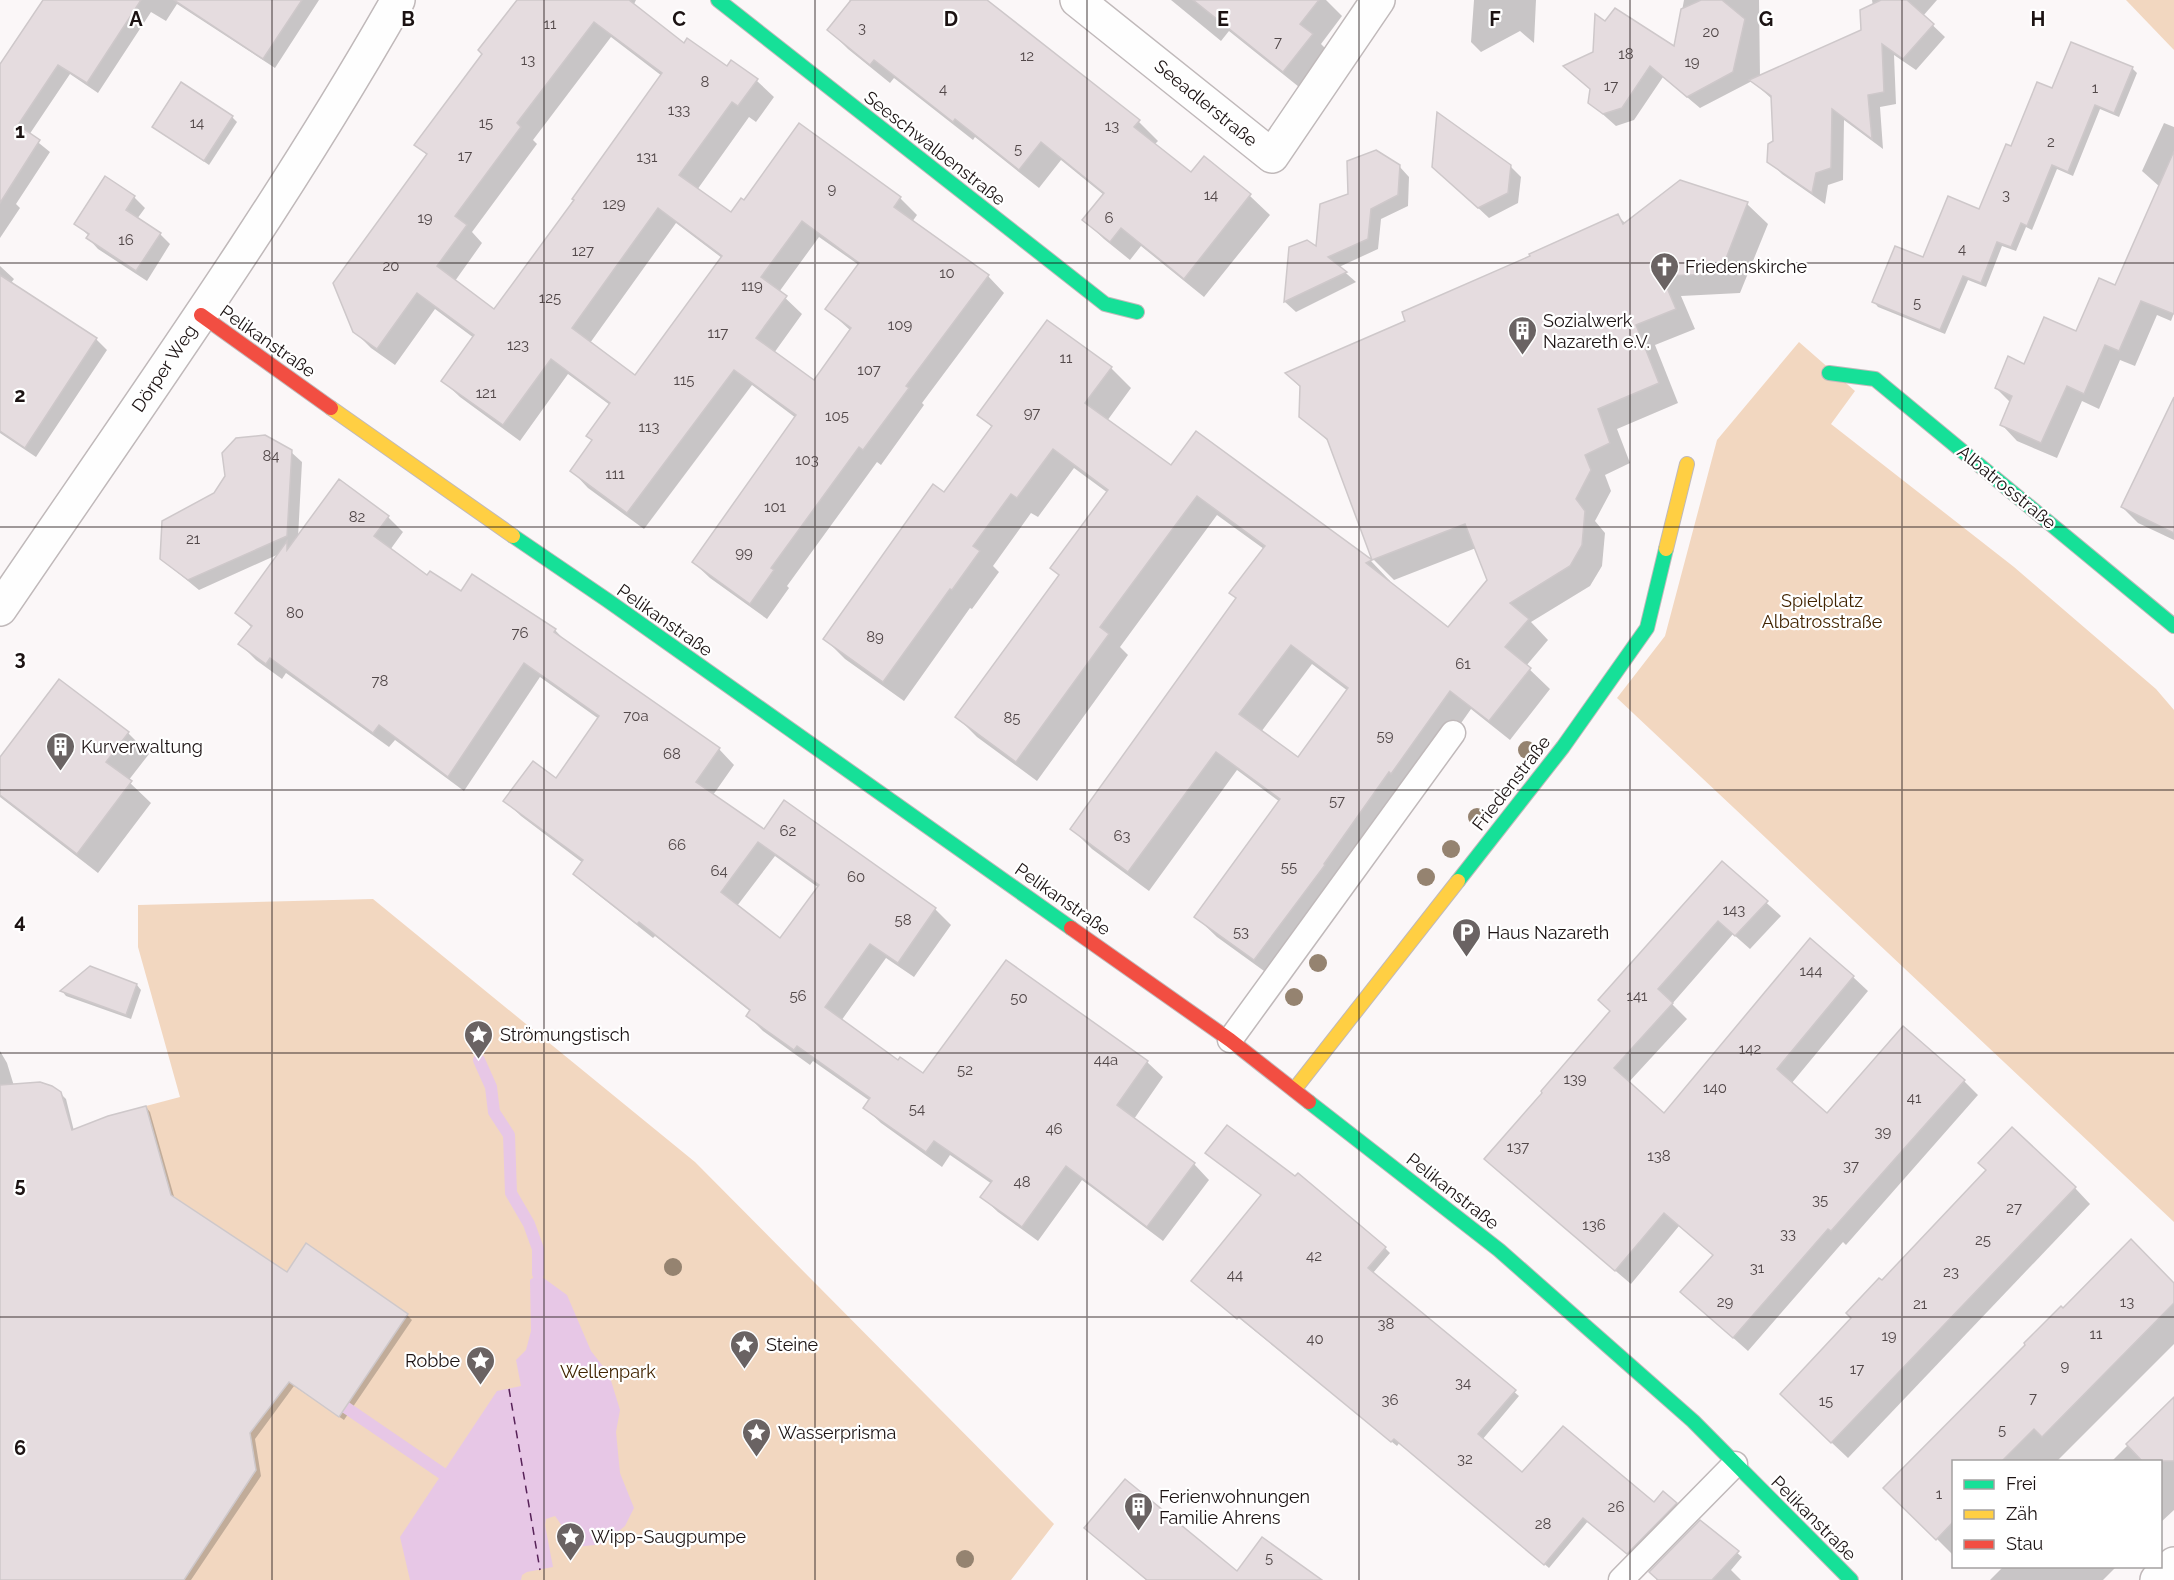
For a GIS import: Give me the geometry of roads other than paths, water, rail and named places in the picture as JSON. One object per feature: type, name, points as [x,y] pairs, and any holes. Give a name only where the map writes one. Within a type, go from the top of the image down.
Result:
[{"type":"street","name":"Dörper Weg","points":[[0,609],[201,315],[355,76],[398,0]]},
{"type":"street","name":"Seeschwalbenstraße","points":[[718,0],[1105,304],[1137,312]]},
{"type":"street","name":"Seeadlerstraße","points":[[1077,0],[1272,156],[1378,0]]},
{"type":"street","name":"Pelikanstraße","points":[[201,315],[450,494],[607,600],[1230,1040],[1499,1250],[1693,1421],[1851,1580]]},
{"type":"street","name":"Albatrosstraße","points":[[1829,373],[1875,379],[2174,626]]},
{"type":"street","name":"Friedenstraße","points":[[1294,1090],[1563,747],[1647,628],[1687,464]]},
{"type":"street","points":[[2157,1580],[2174,1564]]},
{"type":"lane","points":[[1230,1040],[1453,733]]},
{"type":"lane","points":[[1621,1580],[1735,1464]]},
{"type":"waterway","points":[[479,1060],[491,1087],[494,1112],[509,1135],[511,1193],[529,1224],[538,1249],[538,1274]]},
{"type":"waterway","points":[[332,1398],[452,1480]]},
{"type":"place","name":"Friedenskirche","points":[[1664,292]]},
{"type":"place","name":"Sozialwerk Nazareth e.V.","points":[[1522,356]]},
{"type":"place","name":"Kurverwaltung","points":[[60,772]]},
{"type":"place","name":"Haus Nazareth","points":[[1466,958]]},
{"type":"place","name":"Strömungstisch","points":[[479,1060]]},
{"type":"place","name":"Steine","points":[[745,1370]]},
{"type":"place","name":"Robbe","points":[[481,1386]]},
{"type":"place","name":"Wasserprisma","points":[[757,1458]]},
{"type":"place","name":"Ferienwohnungen Familie Ahrens","points":[[1138,1532]]},
{"type":"place","name":"Wipp-Saugpumpe","points":[[570,1562]]},
{"type":"park label","name":"Spielplatz Albatrosstraße","points":[[1822,610]]},
{"type":"park label","name":"Wellenpark","points":[[608,1371]]}]
